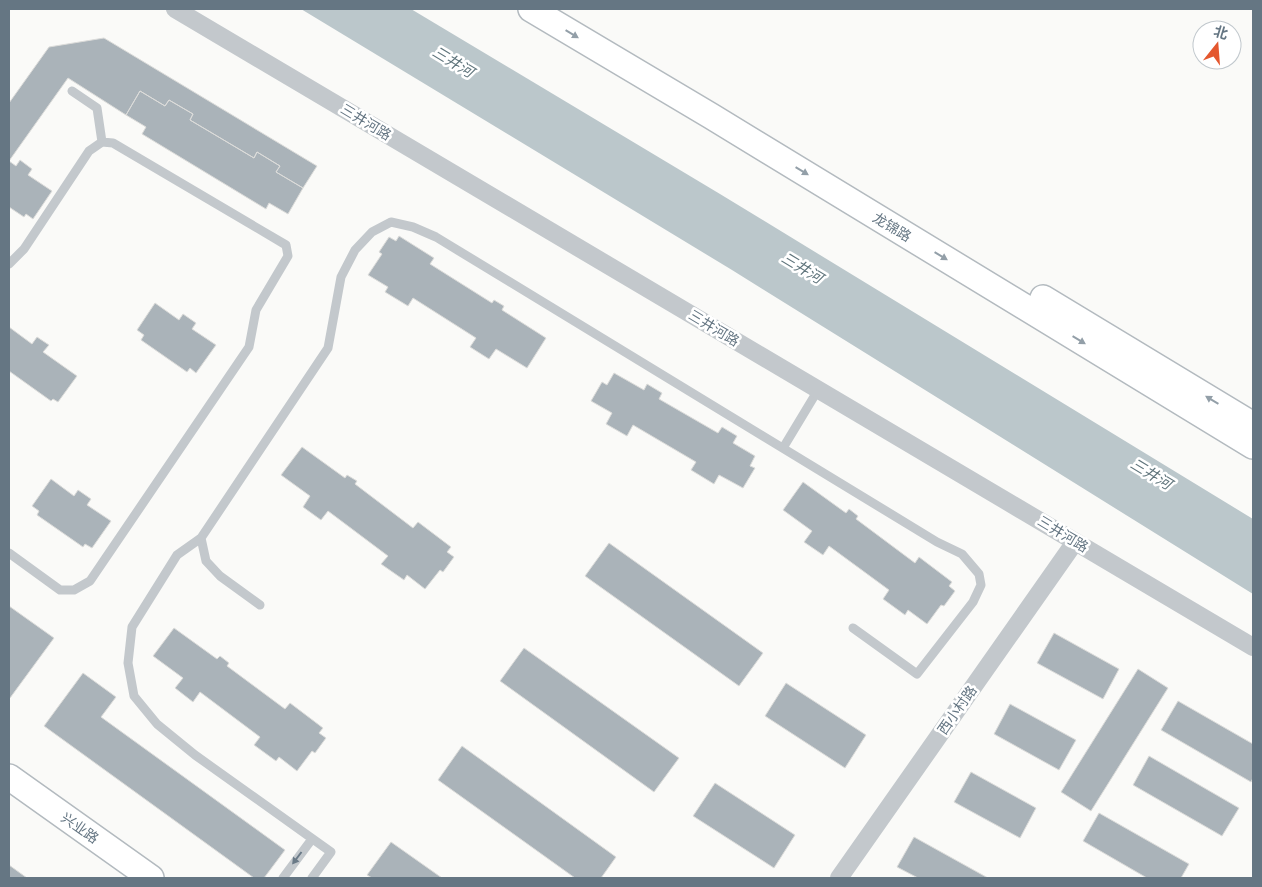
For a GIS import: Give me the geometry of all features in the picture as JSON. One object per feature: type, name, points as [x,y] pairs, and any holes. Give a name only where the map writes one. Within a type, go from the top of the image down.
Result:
[{"type":"main road","name":"龙锦路","points":[[531,9],[720,121],[1253,446]]},
{"type":"main road","name":"龙锦路","points":[[564,9],[1253,425]]},
{"type":"main road","name":"兴业路","points":[[9,777],[151,878]]},
{"type":"street","name":"三井河路","points":[[175,9],[1253,647]]},
{"type":"street","name":"西小村路","points":[[840,878],[1075,542]]},
{"type":"lane","points":[[72,91],[97,108],[102,142]]},
{"type":"lane","points":[[9,264],[24,249],[89,151],[102,142],[113,143],[286,245],[288,256],[256,310],[249,347],[90,581],[74,590],[60,590],[9,553]]},
{"type":"lane","points":[[312,878],[331,852],[195,754],[157,724],[134,696],[128,663],[132,627],[177,555],[201,538],[328,348],[341,277],[355,250],[372,232],[390,222],[413,227],[436,237],[937,542],[962,554],[979,574],[981,585],[973,602],[917,674],[853,628]]},
{"type":"lane","points":[[783,448],[818,390]]},
{"type":"lane","points":[[201,538],[206,561],[220,576],[260,605]]},
{"type":"lane","points":[[283,878],[312,839]]},
{"type":"water","name":"三井河","points":[[301,9],[411,9],[720,194],[1253,519],[1253,594],[732,270]]},
{"type":"building","points":[[104,38],[317,166],[303,188],[276,172],[280,166],[257,152],[254,158],[190,120],[193,114],[169,100],[165,106],[140,91],[126,115],[68,78],[9,161],[9,103],[49,47]]},
{"type":"building","points":[[140,91],[165,106],[169,100],[193,114],[190,120],[254,158],[257,152],[280,166],[276,172],[303,188],[288,214],[269,203],[266,209],[142,134],[146,127],[126,115]]},
{"type":"building","points":[[20,160],[32,169],[28,175],[52,191],[33,219],[26,214],[24,217],[9,207],[9,161],[16,166]]},
{"type":"building","points":[[399,236],[434,258],[430,264],[492,303],[494,300],[504,306],[502,310],[546,338],[527,368],[496,349],[489,359],[470,347],[476,338],[413,298],[408,306],[385,292],[388,287],[368,275],[382,254],[379,252],[389,237],[396,241]]},
{"type":"building","points":[[155,303],[179,320],[183,314],[196,323],[192,329],[216,345],[196,373],[190,368],[187,372],[141,340],[144,335],[137,330]]},
{"type":"building","points":[[9,327],[32,344],[37,337],[49,345],[43,352],[77,376],[58,402],[53,399],[51,401],[9,371]]},
{"type":"building","points":[[614,373],[644,390],[647,384],[662,393],[659,399],[718,433],[722,427],[737,436],[733,443],[755,456],[750,466],[755,468],[743,488],[719,475],[714,484],[691,470],[696,462],[633,425],[627,436],[606,424],[612,413],[591,401],[602,382],[607,385]]},
{"type":"building","points":[[302,447],[345,478],[347,475],[357,481],[355,484],[413,528],[418,522],[451,547],[447,552],[454,557],[443,572],[440,570],[425,589],[407,575],[404,580],[381,564],[388,556],[328,511],[321,520],[303,507],[310,496],[281,475]]},
{"type":"building","points":[[51,479],[74,496],[78,490],[91,499],[87,505],[111,521],[92,548],[85,544],[83,547],[37,515],[39,511],[32,506]]},
{"type":"building","points":[[803,482],[846,513],[849,509],[858,516],[856,519],[915,563],[919,557],[952,582],[949,586],[955,591],[944,606],[941,605],[927,624],[908,610],[905,615],[883,599],[889,590],[829,546],[823,555],[804,542],[812,531],[783,510]]},
{"type":"building","points":[[609,543],[763,653],[739,686],[585,576]]},
{"type":"building","points":[[9,606],[54,638],[10,698],[9,697]]},
{"type":"building","points":[[174,628],[217,659],[220,656],[229,663],[227,666],[285,709],[290,703],[323,728],[319,733],[326,738],[315,753],[312,751],[297,771],[279,757],[276,761],[254,745],[260,737],[200,692],[193,702],[175,688],[183,678],[153,656]]},
{"type":"building","points":[[1054,633],[1119,669],[1103,699],[1037,663]]},
{"type":"building","points":[[524,648],[679,758],[654,792],[500,681]]},
{"type":"building","points":[[1138,669],[1168,688],[1091,811],[1061,792]]},
{"type":"building","points":[[83,673],[116,697],[101,717],[285,850],[264,878],[254,878],[44,726]]},
{"type":"building","points":[[786,683],[866,735],[845,768],[765,716]]},
{"type":"building","points":[[1178,701],[1253,744],[1253,778],[1251,782],[1161,730]]},
{"type":"building","points":[[1010,704],[1076,740],[1059,770],[994,734]]},
{"type":"building","points":[[462,746],[616,857],[601,878],[575,878],[438,780]]},
{"type":"building","points":[[1149,756],[1239,808],[1222,836],[1133,785]]},
{"type":"building","points":[[971,772],[1036,808],[1020,838],[954,802]]},
{"type":"building","points":[[715,783],[795,835],[774,868],[693,816]]},
{"type":"building","points":[[1099,813],[1189,864],[1181,878],[1147,878],[1083,841]]},
{"type":"building","points":[[914,837],[988,878],[918,878],[897,867]]},
{"type":"building","points":[[391,842],[442,878],[372,878],[367,875]]},
{"type":"building","points":[[9,865],[27,878],[9,878]]}]
